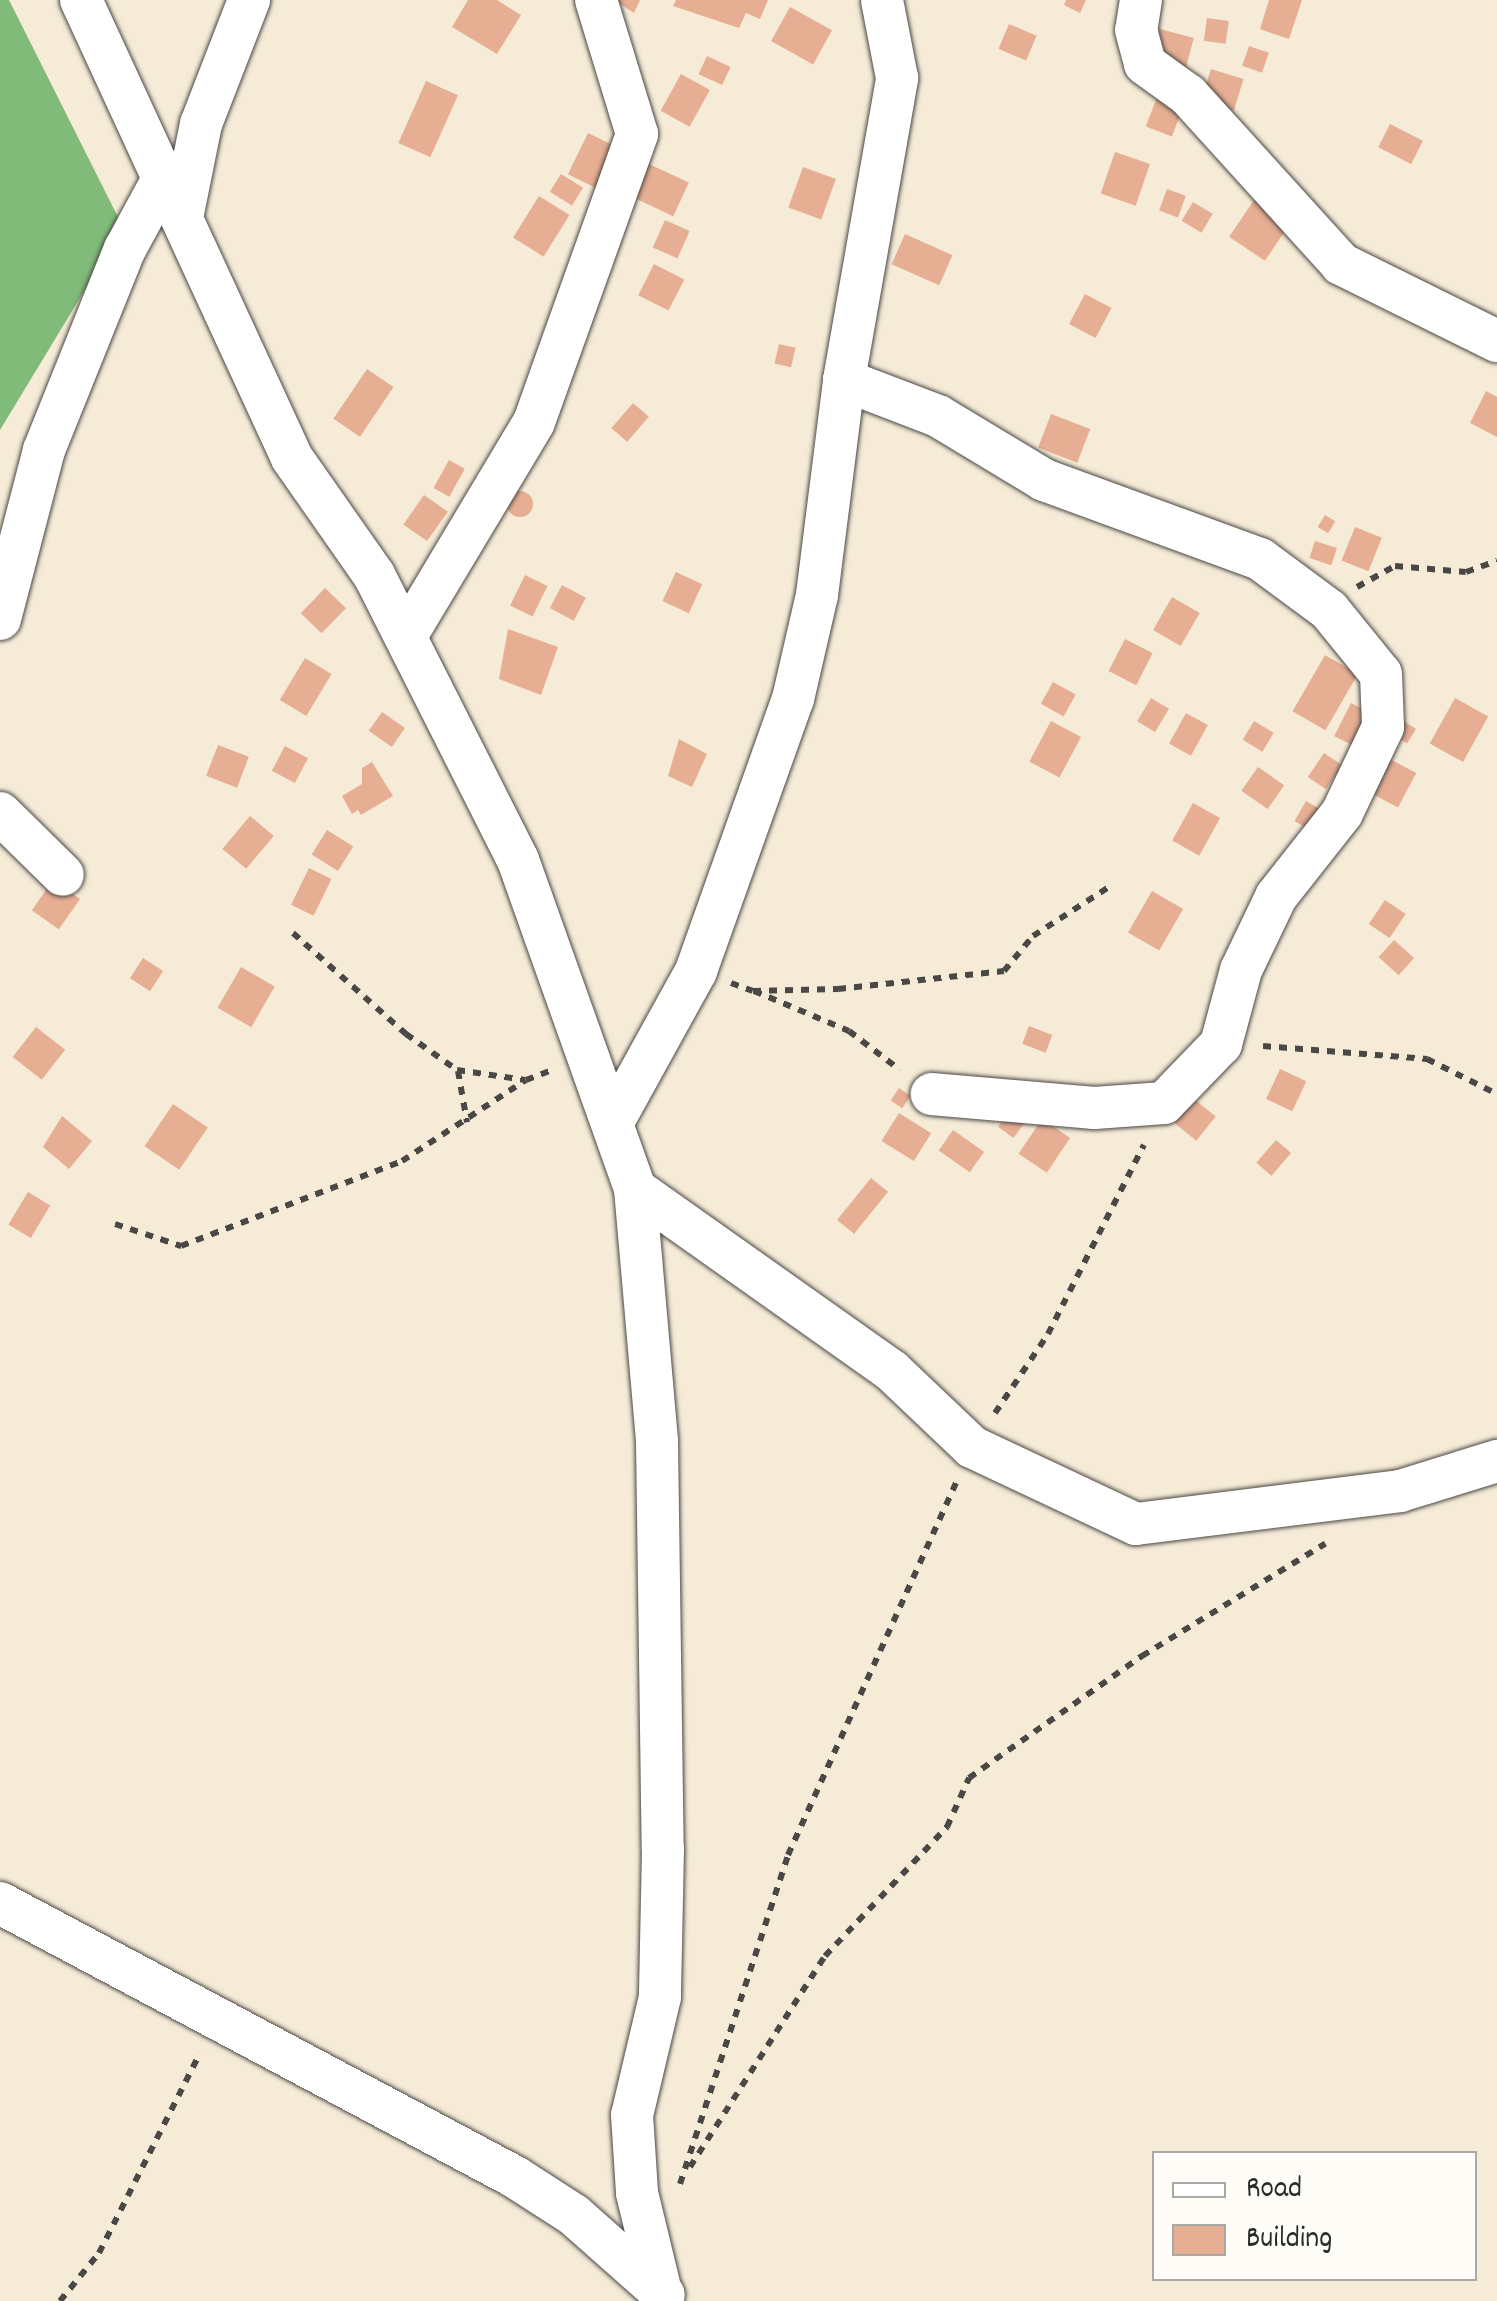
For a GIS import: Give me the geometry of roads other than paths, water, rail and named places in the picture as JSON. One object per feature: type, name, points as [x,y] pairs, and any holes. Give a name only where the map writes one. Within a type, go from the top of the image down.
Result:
[{"type":"street","points":[[80,0],[166,174],[292,458],[337,515],[406,636],[518,860],[614,1118],[635,1190],[657,1441],[663,1849],[660,1997],[632,2115],[637,2193],[664,2294]]},
{"type":"street","points":[[183,213],[200,124],[248,0]]},
{"type":"street","points":[[406,636],[534,422],[637,134],[596,0]]},
{"type":"street","points":[[614,1118],[696,971],[793,699],[818,595],[844,380],[897,78],[882,0]]},
{"type":"street","points":[[1141,0],[1136,30],[1145,64],[1188,95],[1341,264],[1497,341]]},
{"type":"street","points":[[0,619],[44,450],[125,249],[166,174]]},
{"type":"street","points":[[844,380],[938,416],[1044,480],[1260,558],[1329,610],[1381,674],[1383,727],[1342,813],[1276,898],[1241,970],[1222,1044],[1164,1103],[1094,1108],[932,1094]]},
{"type":"street","points":[[0,813],[63,875]]},
{"type":"street","points":[[635,1190],[892,1372],[972,1448],[1136,1524],[1400,1491],[1497,1461]]},
{"type":"street","points":[[0,1902],[515,2177],[574,2214],[664,2294]]}]
